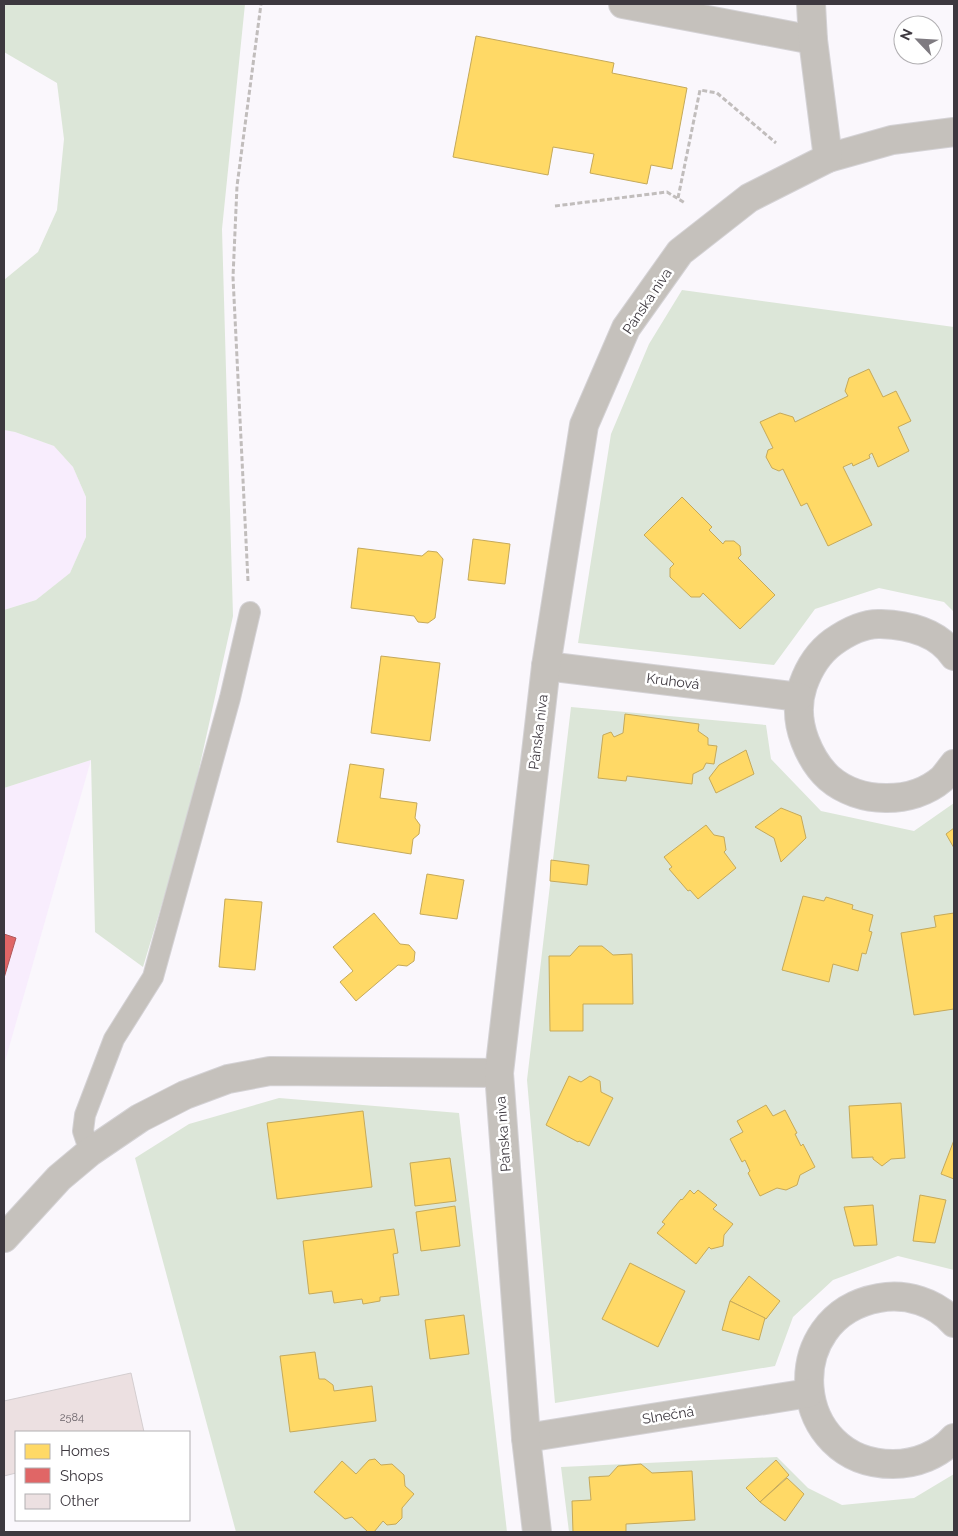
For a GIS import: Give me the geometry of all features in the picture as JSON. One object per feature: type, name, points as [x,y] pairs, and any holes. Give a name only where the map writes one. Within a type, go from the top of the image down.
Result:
[{"type":"street","points":[[623,4],[813,40]]},
{"type":"street","points":[[811,4],[813,40],[828,158]]},
{"type":"street","name":"Pánska niva","points":[[537,1532],[526,1438],[499,1073],[546,666],[584,424],[626,328],[680,252],[749,198],[828,158],[892,140],[954,132]]},
{"type":"street","points":[[954,656],[951,651],[928,633],[902,624],[875,623],[848,632],[825,648],[808,670],[799,697],[800,727],[810,755],[830,779],[856,794],[885,799],[915,794],[941,779],[954,764]]},
{"type":"street","name":"Kruhová","points":[[546,666],[799,697]]},
{"type":"street","points":[[4,1238],[59,1178],[90,1152],[140,1118],[185,1095],[228,1079],[270,1071],[499,1073]]},
{"type":"street","points":[[954,1323],[946,1314],[921,1300],[893,1295],[864,1300],[839,1314],[820,1337],[810,1364],[809,1393],[817,1419],[832,1440],[854,1456],[880,1464],[906,1464],[932,1456],[954,1438]]},
{"type":"street","name":"Slnečná","points":[[526,1438],[809,1393]]},
{"type":"lane","points":[[90,1152],[83,1131],[85,1115],[114,1039],[153,977],[230,698],[250,612]]},
{"type":"path","points":[[250,612],[233,277],[237,186],[261,4]]},
{"type":"path","points":[[678,198],[700,90],[717,93],[776,143]]},
{"type":"path","points":[[555,206],[666,192],[691,206]]},
{"type":"shaded area","points":[[4,430],[54,446],[73,467],[86,497],[86,537],[70,573],[36,600],[4,610]]},
{"type":"shaded area","points":[[91,760],[4,1065],[4,788]]},
{"type":"green space","points":[[4,4],[245,4],[222,229],[233,616],[189,814],[143,967],[95,932],[91,760],[4,788],[4,610],[36,600],[70,573],[86,537],[86,497],[73,467],[54,446],[4,430],[4,280],[38,252],[57,210],[64,139],[57,83],[4,52]]},
{"type":"green space","points":[[682,290],[954,327],[954,612],[944,602],[879,588],[815,609],[774,665],[578,643],[611,434],[649,344]]},
{"type":"green space","points":[[571,707],[766,725],[771,759],[821,811],[914,831],[954,803],[954,1270],[898,1256],[833,1280],[793,1317],[775,1366],[555,1403],[527,1080]]},
{"type":"green space","points":[[279,1098],[459,1113],[507,1532],[236,1532],[135,1158],[189,1124]]},
{"type":"green space","points":[[777,1457],[808,1488],[842,1505],[914,1498],[954,1474],[954,1532],[569,1532],[561,1467]]},
{"type":"building: Homes","points":[[476,36],[614,63],[612,73],[687,88],[672,169],[651,165],[647,184],[590,173],[594,154],[553,147],[548,175],[453,157]]},
{"type":"building: Homes","points":[[869,369],[883,397],[896,391],[911,421],[898,427],[909,451],[878,467],[872,453],[869,455],[870,458],[853,466],[852,463],[843,467],[872,525],[828,546],[807,503],[801,506],[783,469],[779,471],[772,468],[766,457],[768,450],[773,448],[760,422],[780,413],[793,417],[795,422],[848,396],[845,391],[849,378]]},
{"type":"building: Homes","points":[[682,497],[712,527],[709,530],[723,544],[725,541],[734,541],[740,546],[741,555],[738,558],[775,595],[740,629],[703,593],[700,597],[691,597],[670,577],[670,568],[674,564],[644,535]]},
{"type":"building: Homes","points":[[473,539],[510,544],[505,584],[468,580]]},
{"type":"building: Homes","points":[[358,548],[422,556],[428,551],[437,552],[443,559],[435,618],[428,623],[418,622],[414,616],[351,608]]},
{"type":"building: Homes","points":[[381,656],[440,663],[430,741],[371,733]]},
{"type":"building: Homes","points":[[625,714],[699,724],[698,731],[708,738],[708,745],[717,746],[714,764],[706,763],[703,769],[693,774],[692,784],[627,776],[626,781],[598,778],[603,735],[611,732],[614,737],[623,733]]},
{"type":"building: Homes","points":[[746,750],[754,774],[716,793],[709,778],[719,765]]},
{"type":"building: Homes","points":[[350,764],[384,769],[380,798],[417,803],[415,818],[420,825],[419,834],[413,839],[411,854],[337,842]]},
{"type":"building: Homes","points":[[781,808],[801,816],[806,838],[781,862],[774,838],[755,827]]},
{"type":"building: Homes","points":[[706,825],[714,835],[724,837],[726,850],[724,852],[736,868],[698,899],[690,890],[688,891],[669,869],[672,867],[664,857]]},
{"type":"building: Homes","points":[[954,828],[954,848],[946,834]]},
{"type":"building: Homes","points":[[551,860],[589,865],[587,885],[550,881]]},
{"type":"building: Homes","points":[[427,874],[464,880],[457,919],[420,914]]},
{"type":"building: Homes","points":[[803,896],[824,901],[826,897],[853,905],[852,909],[873,915],[869,931],[872,932],[866,954],[862,953],[858,971],[833,964],[829,982],[782,970]]},
{"type":"building: Homes","points":[[225,899],[262,902],[255,970],[219,967]]},
{"type":"building: Homes","points":[[374,913],[400,944],[409,945],[415,952],[414,961],[407,966],[398,965],[356,1001],[340,982],[353,971],[333,947]]},
{"type":"building: Homes","points":[[954,913],[954,1009],[914,1015],[901,933],[936,927],[934,916]]},
{"type":"building: Homes","points":[[579,946],[602,946],[613,955],[632,954],[633,1004],[583,1004],[583,1031],[550,1031],[549,956],[570,956]]},
{"type":"building: Homes","points":[[569,1076],[581,1082],[590,1076],[600,1081],[601,1092],[613,1098],[589,1146],[546,1125]]},
{"type":"building: Homes","points":[[901,1103],[905,1158],[891,1159],[882,1166],[873,1157],[852,1158],[849,1106]]},
{"type":"building: Homes","points":[[766,1105],[773,1116],[785,1110],[797,1133],[795,1134],[801,1146],[803,1144],[815,1167],[800,1175],[797,1185],[786,1190],[777,1188],[760,1196],[748,1173],[750,1171],[745,1160],[742,1162],[730,1139],[743,1132],[737,1121]]},
{"type":"building: Homes","points":[[363,1111],[372,1187],[277,1199],[267,1123]]},
{"type":"building: Homes","points":[[954,1140],[954,1179],[941,1174]]},
{"type":"building: Homes","points":[[450,1158],[456,1201],[415,1206],[410,1163]]},
{"type":"building: Homes","points":[[690,1190],[694,1194],[698,1190],[717,1205],[713,1209],[733,1224],[724,1235],[723,1246],[711,1249],[709,1247],[696,1264],[657,1233],[665,1224],[662,1222]]},
{"type":"building: Homes","points":[[920,1195],[946,1200],[935,1243],[913,1241]]},
{"type":"building: Homes","points":[[873,1205],[877,1245],[854,1246],[844,1207]]},
{"type":"building: Homes","points":[[455,1206],[460,1246],[421,1251],[416,1212]]},
{"type":"building: Homes","points":[[394,1229],[398,1253],[393,1254],[399,1295],[380,1297],[380,1301],[363,1304],[362,1299],[334,1303],[332,1291],[309,1294],[303,1241]]},
{"type":"building: Homes","points":[[630,1263],[685,1291],[658,1347],[602,1319]]},
{"type":"building: Homes","points":[[749,1276],[780,1301],[766,1319],[730,1301]]},
{"type":"building: Homes","points":[[730,1301],[765,1318],[759,1340],[722,1330]]},
{"type":"building: Homes","points":[[464,1315],[469,1354],[430,1359],[425,1320]]},
{"type":"building: Homes","points":[[315,1352],[319,1379],[325,1379],[333,1385],[334,1391],[372,1386],[376,1421],[290,1432],[280,1356]]},
{"type":"building: Homes","points":[[375,1459],[381,1465],[392,1464],[404,1475],[405,1486],[414,1494],[402,1508],[402,1518],[396,1524],[387,1525],[383,1521],[374,1532],[368,1532],[352,1517],[345,1519],[314,1492],[342,1461],[356,1474],[369,1460]]},
{"type":"building: Homes","points":[[776,1460],[789,1475],[760,1502],[746,1488]]},
{"type":"building: Homes","points":[[641,1464],[652,1473],[692,1471],[695,1520],[626,1524],[626,1532],[573,1532],[572,1501],[591,1500],[589,1477],[609,1476],[618,1466]]},
{"type":"building: Homes","points":[[787,1478],[804,1494],[785,1521],[760,1502]]},
{"type":"building: Shops","points":[[4,934],[16,938],[4,978]]},
{"type":"building: Other","points":[[131,1373],[144,1431],[15,1431],[15,1473],[4,1476],[4,1401]]}]
